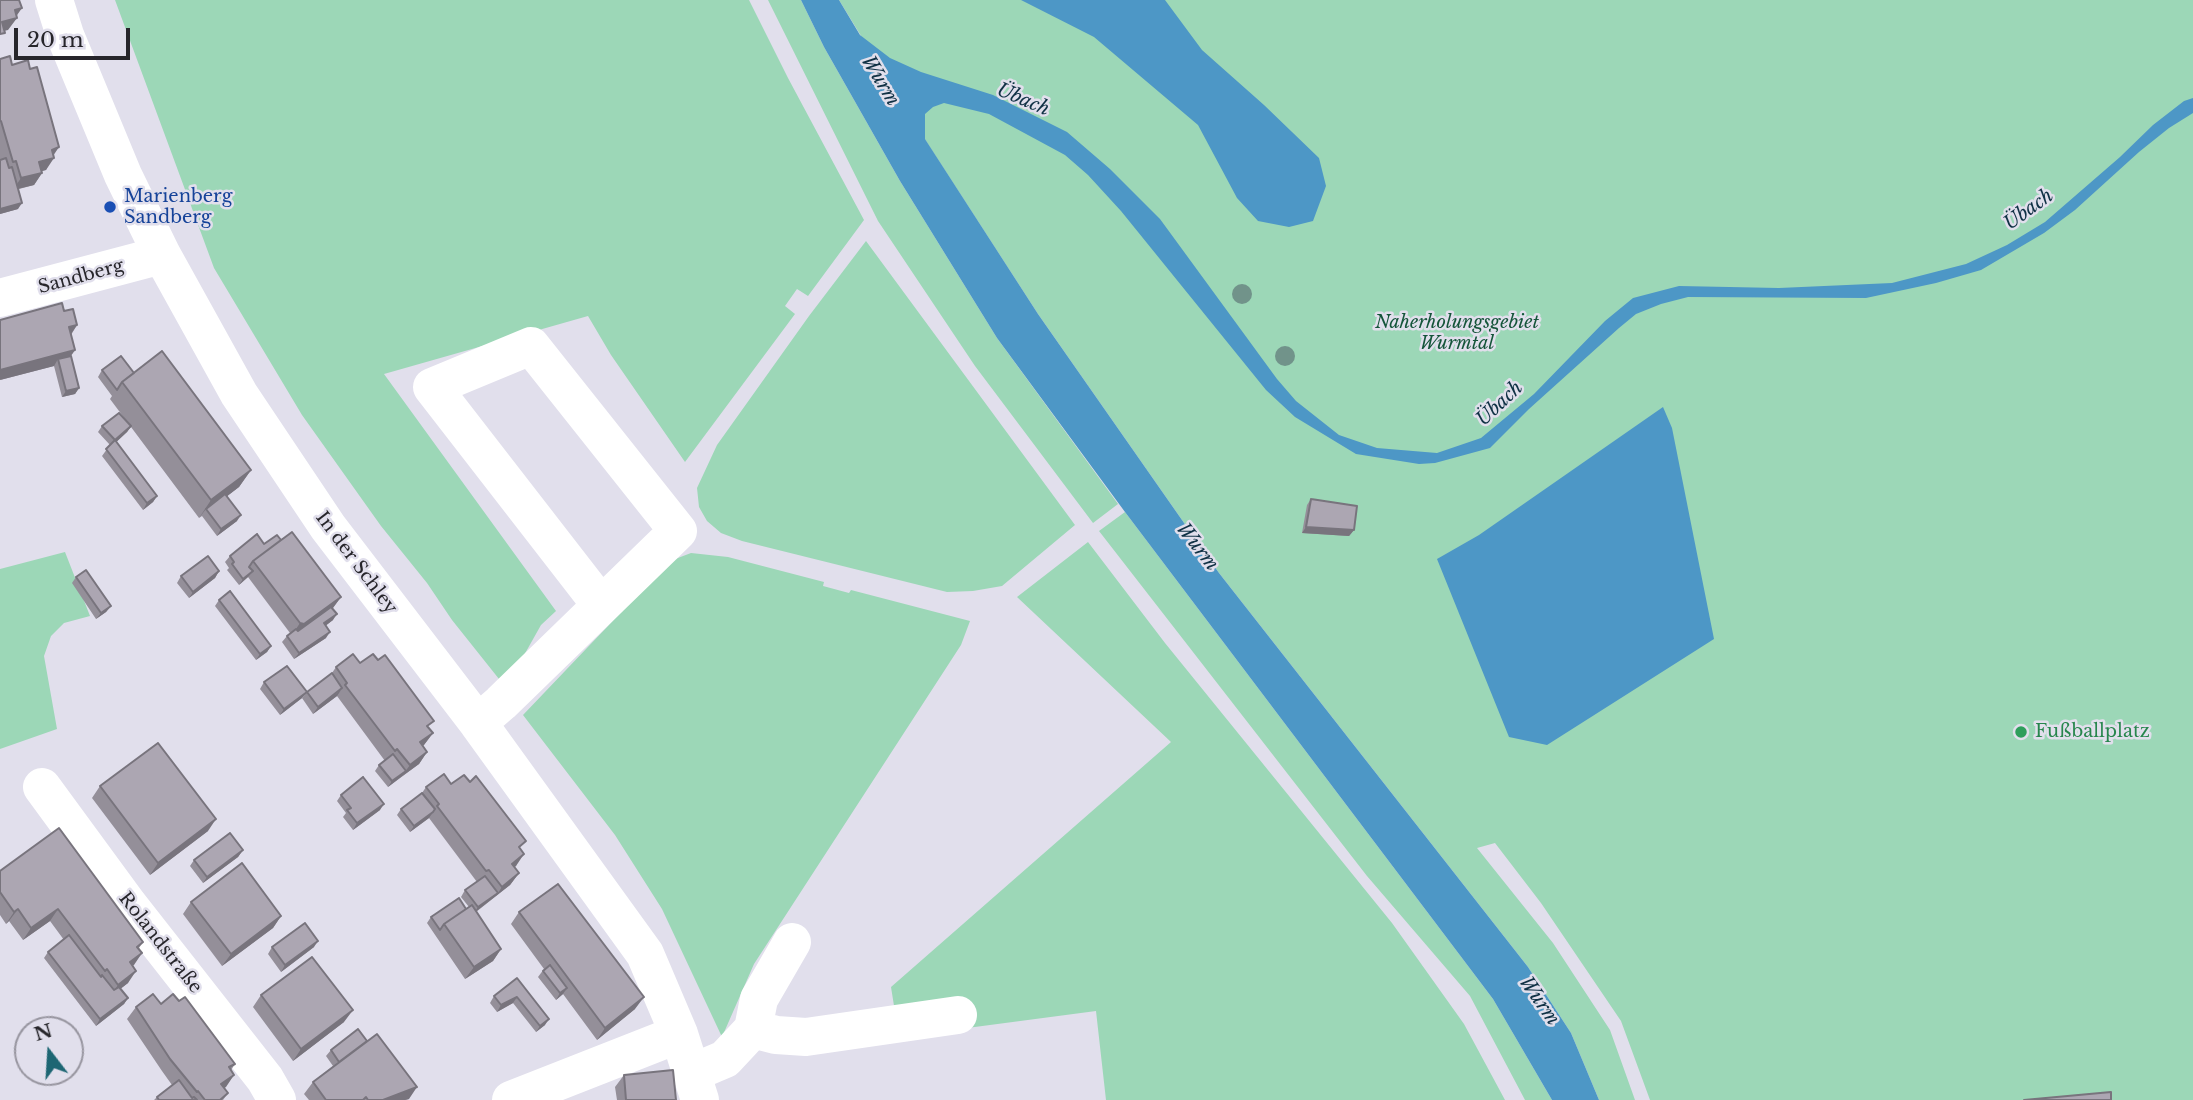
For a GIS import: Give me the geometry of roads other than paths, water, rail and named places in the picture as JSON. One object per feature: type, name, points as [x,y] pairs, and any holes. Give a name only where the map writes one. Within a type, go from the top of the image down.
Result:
[{"type":"street","name":"In der Schley","points":[[54,0],[65,35],[123,175],[162,255],[239,394],[313,505],[478,723],[645,954],[679,1034],[696,1087]]},
{"type":"street","name":"Sandberg","points":[[0,298],[162,255]]},
{"type":"street","points":[[478,723],[601,605],[678,531],[531,346],[432,387],[601,605]]},
{"type":"street","name":"Rolandstraße","points":[[42,787],[127,903],[257,1068],[277,1100]]},
{"type":"street","points":[[696,1087],[753,1029],[759,999],[792,942]]},
{"type":"street","points":[[753,1029],[776,1035],[806,1037],[958,1016]]},
{"type":"street","points":[[511,1100],[679,1034]]},
{"type":"water","name":"Wurm","points":[[801,0],[839,0],[860,35],[890,58],[921,72],[993,95],[1067,132],[1110,169],[1160,219],[1296,401],[1339,435],[1377,448],[1437,453],[1481,438],[1534,394],[1605,321],[1633,298],[1679,286],[1779,288],[1892,283],[1966,264],[2007,245],[2045,222],[2153,125],[2184,101],[2193,98],[2193,113],[2139,152],[2075,210],[2044,233],[1981,270],[1866,298],[1688,297],[1661,304],[1636,314],[1619,328],[1490,448],[1435,463],[1419,464],[1356,454],[1295,417],[1266,390],[1121,211],[1088,175],[1065,155],[989,114],[944,103],[925,114],[925,139],[1038,314],[1219,573],[1528,967],[1571,1033],[1599,1100],[1552,1100],[1493,999],[997,338],[900,181],[824,47]]},
{"type":"water","points":[[1021,0],[1165,0],[1202,50],[1319,158],[1326,186],[1313,221],[1289,227],[1258,221],[1237,198],[1198,125],[1094,37]]},
{"type":"water","points":[[1663,407],[1672,428],[1714,639],[1547,745],[1509,737],[1437,559],[1479,535]]},
{"type":"place","name":"Marienberg Sandberg","points":[[110,207]]},
{"type":"place","name":"Fußballplatz","points":[[2021,732]]},
{"type":"water label","name":"Übach","points":[[1023,100]]},
{"type":"water label","name":"Übach","points":[[2029,210]]},
{"type":"water label","name":"Übach","points":[[1500,404]]},
{"type":"park label","name":"Naherholungsgebiet Wurmtal","points":[[1457,333]]}]
